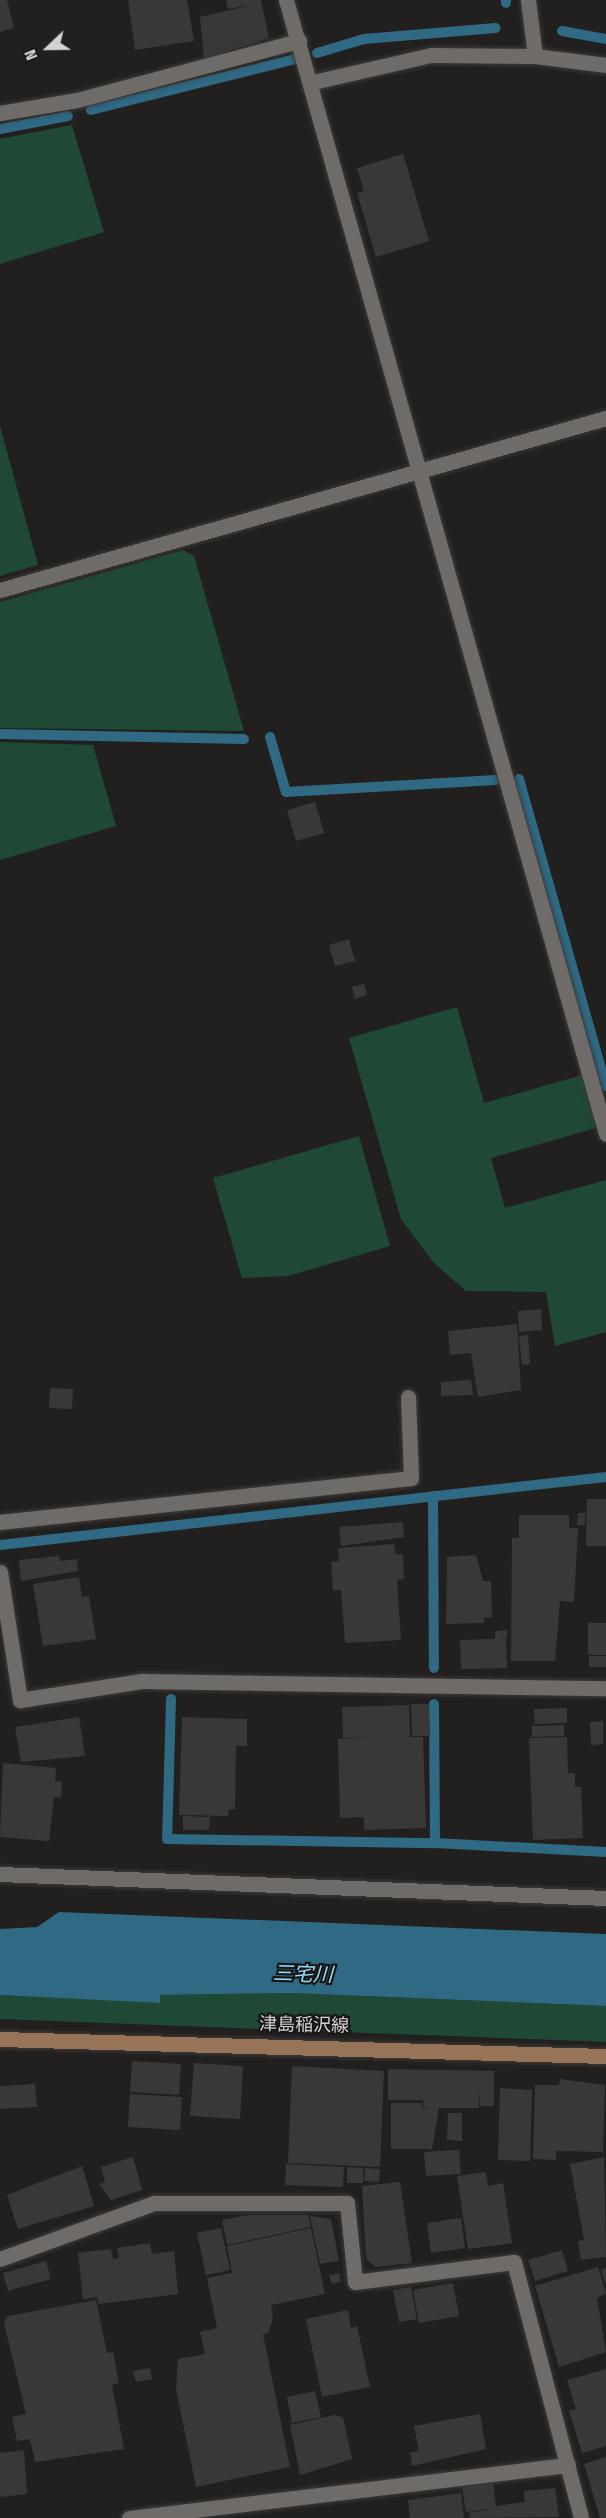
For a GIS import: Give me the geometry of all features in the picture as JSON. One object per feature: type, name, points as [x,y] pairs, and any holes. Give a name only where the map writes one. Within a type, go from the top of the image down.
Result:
[{"type":"main road","name":"津島稲沢線","points":[[0,2039],[606,2056]]},
{"type":"street","points":[[286,0],[313,82],[606,1134]]},
{"type":"street","points":[[528,0],[535,56]]},
{"type":"street","points":[[0,113],[77,100],[299,41]]},
{"type":"street","points":[[313,82],[431,55],[535,56],[606,65]]},
{"type":"street","points":[[0,590],[606,418]]},
{"type":"street","points":[[0,1522],[411,1478],[408,1397]]},
{"type":"street","points":[[0,1572],[20,1700],[142,1681],[606,1688]]},
{"type":"street","points":[[0,1874],[606,1898]]},
{"type":"street","points":[[0,2259],[154,2203],[347,2203],[355,2282],[514,2262],[581,2518]]},
{"type":"street","points":[[129,2518],[568,2465]]},
{"type":"green space","points":[[72,125],[104,232],[0,264],[0,139]]},
{"type":"green space","points":[[0,426],[38,565],[0,576]]},
{"type":"green space","points":[[183,550],[194,556],[244,731],[0,728],[0,602]]},
{"type":"green space","points":[[0,742],[93,745],[116,826],[0,860]]},
{"type":"green space","points":[[457,1007],[484,1103],[582,1075],[596,1128],[491,1158],[505,1208],[606,1180],[606,1332],[555,1346],[546,1292],[466,1291],[433,1262],[401,1219],[349,1038]]},
{"type":"green space","points":[[359,1136],[390,1246],[288,1276],[242,1278],[213,1178]]},
{"type":"green space","points":[[291,1993],[606,2006],[606,2042],[0,2019],[0,1995],[160,2002],[160,1995]]},
{"type":"water","name":"三宅川","points":[[59,1912],[606,1934],[606,2006],[291,1993],[160,1995],[160,2003],[0,1995],[0,1929],[37,1927]]},
{"type":"building","points":[[0,0],[7,0],[14,28],[0,32]]},
{"type":"building","points":[[128,0],[187,0],[194,41],[135,50]]},
{"type":"building","points":[[226,0],[261,0],[269,38],[204,59],[200,17],[252,5],[228,9]]},
{"type":"building","points":[[403,154],[429,241],[376,257],[357,193],[364,191],[357,168]]},
{"type":"building","points":[[315,802],[324,833],[296,841],[287,810]]},
{"type":"building","points":[[349,939],[355,961],[335,966],[329,945]]},
{"type":"building","points":[[364,984],[367,995],[355,999],[352,987]]},
{"type":"building","points":[[541,1309],[542,1330],[519,1332],[518,1311]]},
{"type":"building","points":[[517,1324],[521,1390],[478,1397],[471,1353],[450,1355],[448,1331]]},
{"type":"building","points":[[528,1335],[530,1364],[522,1365],[519,1336]]},
{"type":"building","points":[[471,1380],[473,1395],[441,1396],[441,1382]]},
{"type":"building","points":[[50,1388],[73,1389],[72,1409],[49,1408]]},
{"type":"building","points":[[587,1499],[606,1499],[606,1546],[586,1546]]},
{"type":"building","points":[[578,1513],[585,1513],[585,1525],[577,1525]]},
{"type":"building","points":[[519,1515],[569,1515],[569,1528],[578,1528],[574,1602],[560,1601],[555,1661],[511,1661],[512,1538],[519,1538]]},
{"type":"building","points":[[403,1522],[404,1537],[341,1546],[339,1527]]},
{"type":"building","points":[[394,1544],[396,1555],[403,1554],[404,1579],[397,1580],[401,1640],[345,1643],[341,1590],[333,1591],[331,1562],[339,1561],[338,1548]]},
{"type":"building","points":[[476,1555],[483,1581],[491,1581],[492,1617],[484,1618],[484,1623],[446,1624],[447,1557]]},
{"type":"building","points":[[59,1556],[60,1561],[77,1559],[78,1571],[21,1581],[19,1560]]},
{"type":"building","points":[[79,1577],[82,1597],[89,1596],[96,1639],[43,1646],[33,1584]]},
{"type":"building","points":[[588,1623],[606,1623],[606,1655],[588,1655]]},
{"type":"building","points":[[507,1630],[507,1638],[500,1638],[506,1639],[507,1668],[461,1669],[460,1640],[495,1639],[495,1631]]},
{"type":"building","points":[[589,1656],[606,1656],[606,1667],[589,1667]]},
{"type":"building","points":[[411,1704],[429,1704],[430,1736],[412,1736]]},
{"type":"building","points":[[409,1705],[410,1737],[423,1737],[426,1828],[364,1830],[364,1817],[340,1818],[338,1739],[378,1737],[343,1738],[342,1707]]},
{"type":"building","points":[[567,1708],[567,1723],[535,1724],[534,1709]]},
{"type":"building","points":[[79,1717],[85,1756],[21,1762],[15,1727]]},
{"type":"building","points":[[182,1717],[247,1719],[247,1746],[236,1746],[235,1809],[229,1809],[228,1816],[179,1815]]},
{"type":"building","points":[[603,1721],[603,1744],[591,1745],[590,1722]]},
{"type":"building","points":[[564,1725],[564,1736],[532,1737],[532,1726]]},
{"type":"building","points":[[567,1737],[568,1773],[575,1773],[575,1787],[581,1787],[583,1838],[533,1840],[529,1738]]},
{"type":"building","points":[[3,1763],[56,1768],[55,1781],[62,1782],[61,1798],[54,1797],[49,1841],[0,1837]]},
{"type":"building","points":[[183,1816],[210,1817],[209,1830],[183,1830]]},
{"type":"building","points":[[132,2061],[181,2064],[179,2095],[130,2092]]},
{"type":"building","points":[[194,2063],[243,2066],[240,2119],[190,2116]]},
{"type":"building","points":[[292,2066],[384,2071],[380,2167],[288,2163]]},
{"type":"building","points":[[388,2069],[494,2071],[494,2106],[480,2106],[479,2089],[479,2108],[439,2108],[432,2149],[391,2149],[391,2103],[422,2103],[422,2109],[431,2108],[423,2108],[423,2100],[388,2100]]},
{"type":"building","points":[[560,2079],[605,2085],[603,2152],[556,2151],[556,2160],[533,2159],[535,2085],[559,2085]]},
{"type":"building","points":[[35,2084],[37,2107],[0,2109],[0,2086]]},
{"type":"building","points":[[500,2088],[532,2090],[530,2161],[498,2160]]},
{"type":"building","points":[[130,2094],[182,2097],[180,2130],[128,2127]]},
{"type":"building","points":[[448,2113],[462,2113],[462,2141],[447,2140]]},
{"type":"building","points":[[459,2150],[461,2174],[426,2176],[424,2152]]},
{"type":"building","points":[[133,2157],[142,2190],[111,2200],[99,2184],[105,2182],[101,2167]]},
{"type":"building","points":[[604,2157],[606,2257],[581,2260],[578,2241],[584,2240],[570,2164]]},
{"type":"building","points":[[286,2164],[344,2167],[343,2187],[285,2185]]},
{"type":"building","points":[[82,2166],[94,2206],[18,2229],[7,2195]]},
{"type":"building","points":[[347,2167],[363,2168],[363,2183],[347,2183]]},
{"type":"building","points":[[365,2168],[380,2169],[379,2182],[364,2181]]},
{"type":"building","points":[[486,2172],[488,2186],[503,2183],[512,2243],[468,2249],[457,2176]]},
{"type":"building","points":[[400,2182],[412,2263],[375,2267],[366,2258],[362,2186]]},
{"type":"building","points":[[249,2215],[308,2215],[311,2227],[227,2245],[222,2220]]},
{"type":"building","points":[[310,2216],[331,2219],[339,2261],[320,2264]]},
{"type":"building","points":[[461,2218],[465,2248],[431,2253],[427,2223]]},
{"type":"building","points":[[221,2228],[230,2270],[206,2275],[197,2233]]},
{"type":"building","points":[[311,2228],[325,2294],[271,2305],[273,2318],[268,2333],[263,2334],[290,2467],[196,2487],[176,2389],[178,2359],[205,2354],[200,2332],[217,2328],[207,2278],[232,2273],[227,2246]]},
{"type":"building","points":[[150,2243],[152,2254],[174,2251],[178,2294],[99,2304],[97,2297],[83,2299],[78,2253],[111,2249],[113,2259],[119,2258],[117,2248]]},
{"type":"building","points":[[562,2250],[568,2271],[535,2281],[528,2260]]},
{"type":"building","points":[[46,2261],[51,2279],[8,2291],[3,2273]]},
{"type":"building","points":[[598,2267],[606,2294],[597,2298],[606,2352],[559,2367],[535,2286]]},
{"type":"building","points":[[606,2268],[606,2283],[605,2283],[601,2269]]},
{"type":"building","points":[[339,2273],[341,2282],[332,2284],[329,2275]]},
{"type":"building","points":[[453,2283],[459,2316],[419,2323],[413,2290]]},
{"type":"building","points":[[411,2287],[417,2319],[399,2322],[393,2290]]},
{"type":"building","points":[[96,2300],[107,2353],[113,2352],[119,2383],[112,2385],[124,2449],[35,2462],[30,2439],[17,2441],[12,2417],[26,2414],[4,2323],[8,2316]]},
{"type":"building","points":[[348,2310],[351,2328],[357,2326],[370,2387],[322,2397],[306,2319]]},
{"type":"building","points":[[150,2368],[152,2379],[136,2382],[133,2371]]},
{"type":"building","points":[[606,2369],[606,2446],[582,2453],[569,2411],[576,2409],[567,2380]]},
{"type":"building","points":[[315,2391],[321,2417],[292,2423],[287,2397]]},
{"type":"building","points":[[480,2414],[486,2449],[412,2466],[410,2453],[419,2451],[414,2426]]},
{"type":"building","points":[[334,2415],[343,2417],[352,2459],[300,2475],[290,2425]]},
{"type":"building","points":[[24,2450],[27,2494],[0,2497],[0,2453]]},
{"type":"building","points":[[606,2457],[606,2518],[600,2518],[584,2464]]},
{"type":"building","points":[[493,2483],[496,2506],[525,2502],[524,2491],[555,2488],[559,2517],[470,2518],[469,2513],[497,2508],[466,2512],[462,2487]]},
{"type":"building","points":[[461,2493],[464,2518],[410,2518],[408,2500]]},
{"type":"waterway","points":[[317,53],[364,39],[496,28]]},
{"type":"waterway","points":[[562,31],[606,39]]},
{"type":"waterway","points":[[91,110],[296,59]]},
{"type":"waterway","points":[[0,129],[68,116]]},
{"type":"waterway","points":[[0,734],[244,739]]},
{"type":"waterway","points":[[270,737],[286,792],[496,780]]},
{"type":"waterway","points":[[519,779],[606,1086]]},
{"type":"waterway","points":[[0,1545],[606,1477]]},
{"type":"waterway","points":[[433,1496],[434,1668]]},
{"type":"waterway","points":[[171,1699],[167,1839],[435,1843],[606,1852]]},
{"type":"waterway","points":[[434,1704],[435,1843]]}]
